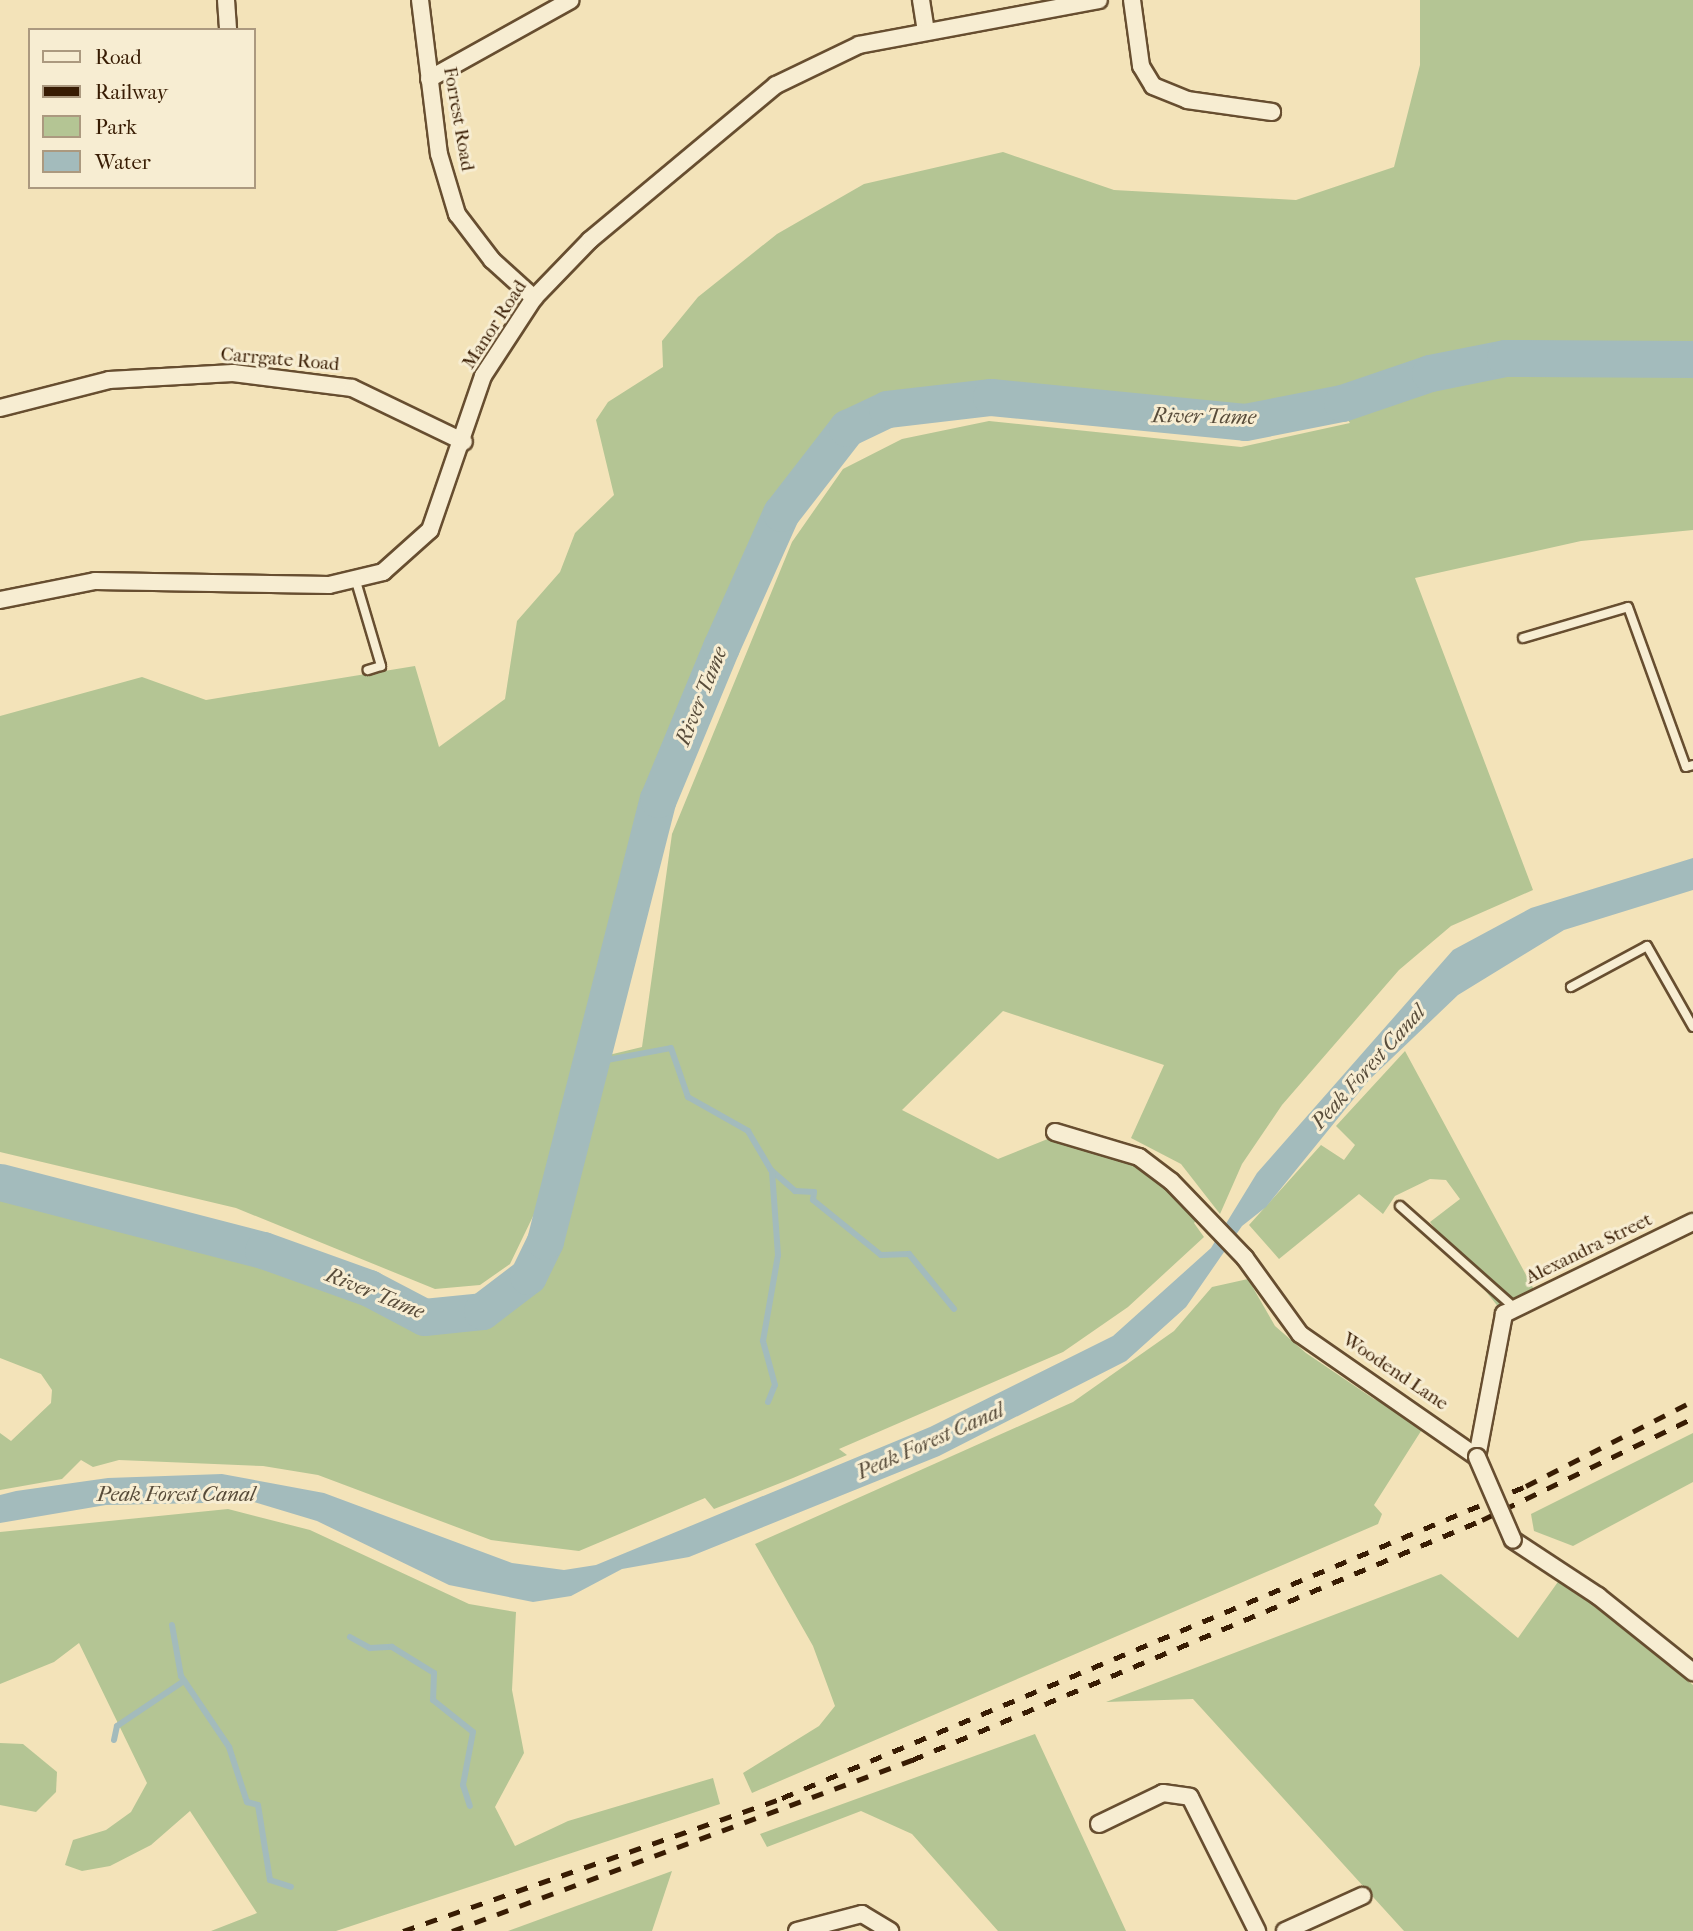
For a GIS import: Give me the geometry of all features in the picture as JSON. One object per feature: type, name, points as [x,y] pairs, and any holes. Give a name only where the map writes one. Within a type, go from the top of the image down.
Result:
[{"type":"street","points":[[226,0],[228,28]]},
{"type":"street","name":"Forrest Road","points":[[420,0],[439,154],[457,214],[492,260],[534,298]]},
{"type":"street","points":[[429,79],[571,0]]},
{"type":"street","points":[[921,0],[926,32]]},
{"type":"street","name":"Manor Road","points":[[0,600],[95,581],[328,585],[383,572],[430,530],[464,442],[483,376],[534,298],[590,240],[776,85],[859,45],[1099,0]]},
{"type":"street","points":[[1132,0],[1140,66],[1153,86],[1187,100],[1272,112]]},
{"type":"street","name":"Carrgate Road","points":[[0,408],[109,380],[233,373],[352,388],[464,442]]},
{"type":"street","name":"Woodend Lane","points":[[1055,1132],[1139,1157],[1245,1258],[1300,1334],[1477,1457]]},
{"type":"street","name":"Alexandra Street","points":[[1510,1311],[1693,1222]]},
{"type":"street","points":[[1510,1311],[1477,1457],[1513,1540],[1598,1596],[1693,1672]]},
{"type":"street","points":[[1100,1824],[1163,1793],[1190,1797],[1257,1931]]},
{"type":"street","points":[[1285,1931],[1362,1896]]},
{"type":"street","points":[[797,1931],[862,1914],[890,1931]]},
{"type":"lane","points":[[355,578],[381,666],[368,670]]},
{"type":"lane","points":[[1523,638],[1628,607],[1686,767],[1693,765]]},
{"type":"lane","points":[[1570,987],[1647,946],[1693,1027]]},
{"type":"lane","points":[[1399,1206],[1510,1311]]},
{"type":"green space","points":[[1420,0],[1693,0],[1693,530],[1581,541],[1415,578],[1533,890],[1451,926],[1399,970],[1282,1105],[1242,1164],[1220,1214],[1181,1164],[1131,1138],[1164,1065],[1003,1011],[902,1110],[998,1159],[1060,1134],[1139,1157],[1201,1215],[1194,1223],[1204,1237],[1128,1307],[1063,1352],[839,1449],[847,1455],[793,1478],[714,1509],[705,1498],[579,1551],[491,1540],[318,1475],[263,1466],[119,1460],[93,1467],[81,1460],[62,1479],[0,1490],[0,1433],[11,1441],[51,1403],[52,1390],[41,1374],[0,1358],[0,1182],[263,1250],[369,1288],[424,1317],[482,1311],[528,1276],[545,1241],[592,1059],[642,1047],[672,834],[792,542],[843,469],[902,439],[989,421],[1241,447],[1350,423],[1336,405],[1245,422],[991,397],[887,409],[847,428],[781,513],[721,647],[658,799],[636,886],[623,878],[536,1210],[510,1264],[480,1285],[435,1289],[236,1208],[0,1152],[0,716],[142,677],[206,700],[415,666],[439,747],[505,699],[517,621],[560,572],[575,533],[614,495],[596,420],[608,402],[663,367],[662,341],[698,297],[777,234],[864,184],[1003,152],[1114,190],[1296,200],[1394,167],[1420,65]]},
{"type":"green space","points":[[1405,1051],[1538,1297],[1504,1314],[1430,1222],[1460,1199],[1446,1180],[1430,1179],[1395,1196],[1383,1214],[1359,1194],[1279,1259],[1249,1225],[1321,1145],[1344,1160],[1355,1145],[1336,1126]]},
{"type":"green space","points":[[1248,1279],[1275,1326],[1306,1353],[1374,1399],[1428,1420],[1374,1505],[1382,1514],[1378,1524],[752,1793],[743,1773],[819,1726],[835,1706],[813,1646],[755,1544],[1073,1402],[1174,1331],[1212,1287]]},
{"type":"green space","points":[[1693,1433],[1693,1482],[1573,1546],[1534,1531],[1531,1514]]},
{"type":"green space","points":[[228,1509],[310,1530],[469,1604],[516,1612],[512,1690],[524,1753],[495,1807],[515,1846],[568,1821],[713,1778],[720,1804],[336,1931],[211,1931],[257,1913],[190,1811],[151,1845],[110,1866],[82,1871],[65,1865],[73,1840],[106,1830],[131,1812],[147,1783],[79,1643],[54,1662],[0,1684],[0,1532]]},
{"type":"green space","points":[[1441,1574],[1518,1638],[1560,1579],[1693,1685],[1693,1931],[1404,1931],[1193,1699],[1106,1702]]},
{"type":"green space","points":[[1035,1734],[1126,1931],[998,1931],[912,1834],[861,1811],[767,1847],[760,1834]]},
{"type":"green space","points":[[0,1743],[23,1744],[57,1772],[56,1792],[36,1812],[0,1805]]},
{"type":"green space","points":[[672,1871],[652,1931],[508,1931]]},
{"type":"water","name":"Peak Forest Canal","points":[[1693,858],[1693,890],[1564,930],[1458,995],[1369,1080],[1266,1207],[1242,1226],[1186,1307],[1126,1361],[939,1456],[689,1557],[622,1569],[571,1596],[533,1602],[449,1585],[317,1521],[254,1502],[106,1505],[0,1523],[0,1495],[16,1491],[108,1478],[222,1474],[324,1493],[512,1563],[564,1570],[596,1565],[930,1427],[1113,1336],[1211,1248],[1257,1173],[1453,950],[1531,908]]},
{"type":"waterway","name":"River Tame","points":[[0,1182],[263,1250],[369,1288],[424,1317],[482,1311],[528,1276],[545,1241],[658,799],[721,647],[781,513],[847,428],[887,409],[991,397],[1245,422],[1342,403],[1430,373],[1505,358],[1693,359]]},
{"type":"waterway","points":[[591,1063],[671,1048],[688,1097],[748,1131],[771,1170],[795,1191],[814,1192],[813,1200],[881,1255],[909,1254],[954,1309]]},
{"type":"waterway","points":[[768,1402],[775,1385],[763,1341],[778,1255],[772,1171]]},
{"type":"waterway","points":[[172,1625],[181,1676],[229,1747],[247,1802],[258,1805],[270,1880],[291,1887]]},
{"type":"waterway","points":[[350,1637],[370,1648],[392,1647],[434,1673],[433,1700],[473,1732],[463,1785],[470,1806]]},
{"type":"waterway","points":[[114,1740],[117,1726],[184,1681]]},
{"type":"railway","points":[[403,1931],[782,1798],[1526,1486],[1693,1401]]},
{"type":"railway","points":[[452,1931],[912,1760],[1482,1520],[1693,1418]]}]
